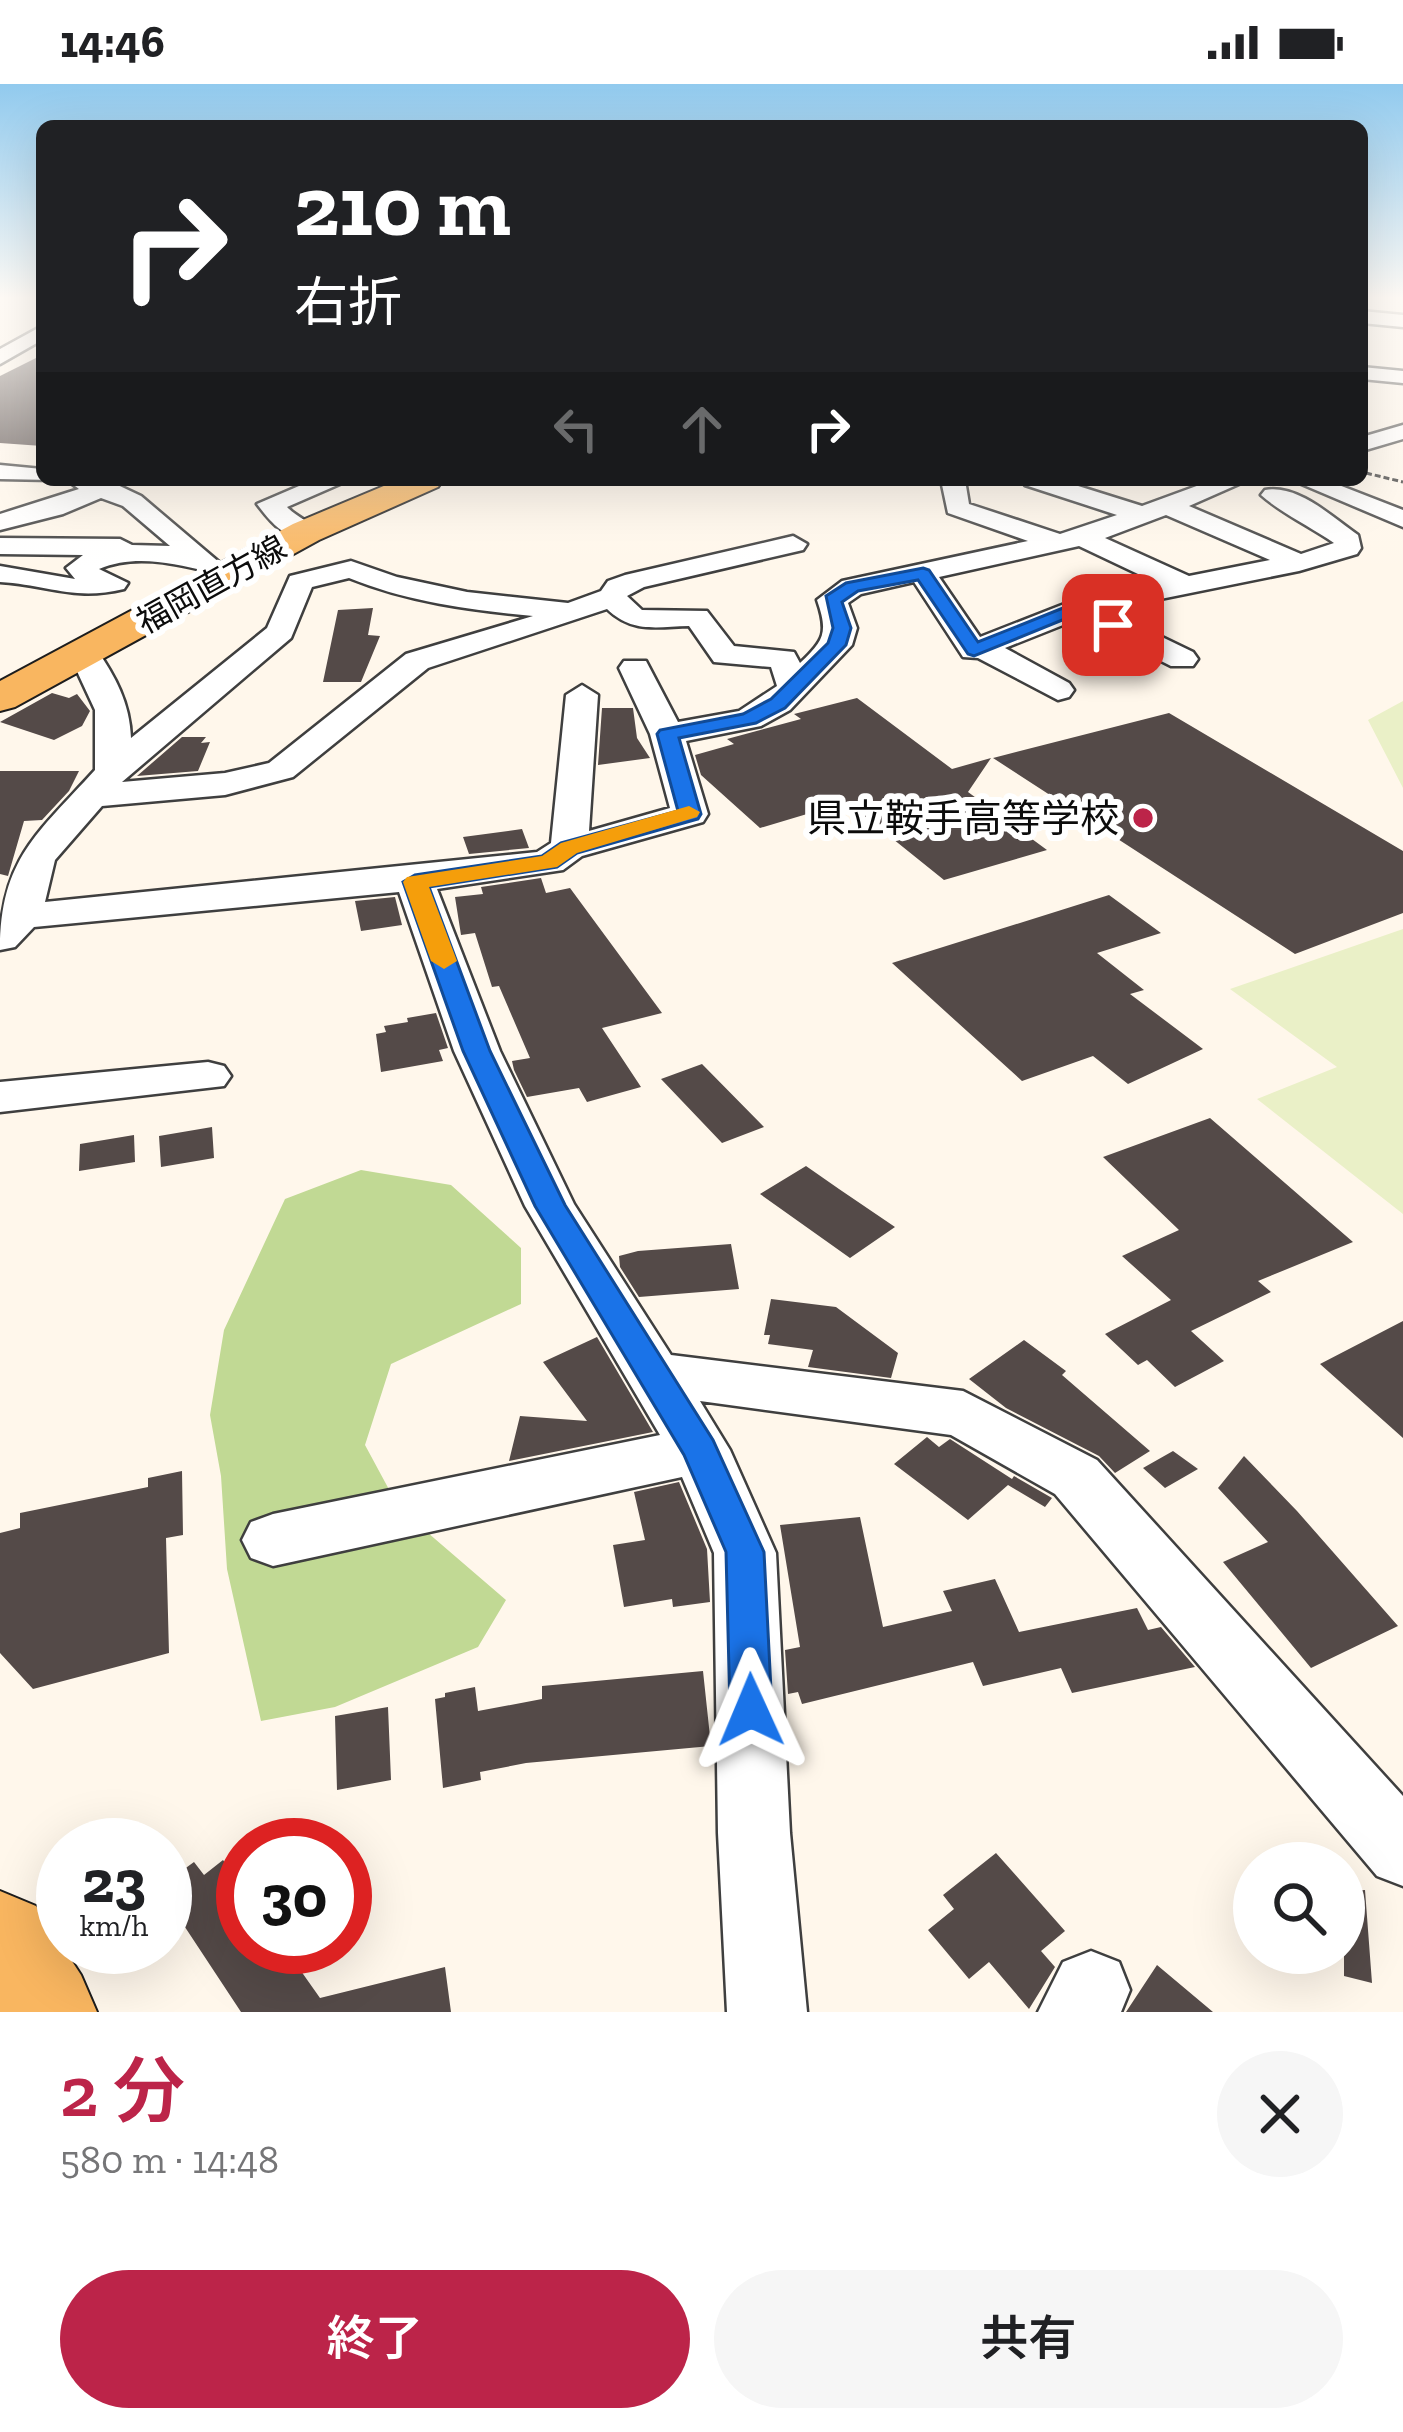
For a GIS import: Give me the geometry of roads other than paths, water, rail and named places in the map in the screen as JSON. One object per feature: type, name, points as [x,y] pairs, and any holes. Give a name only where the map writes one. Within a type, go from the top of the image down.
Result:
[{"type":"main road","name":"福岡直方線","points":[[0,698],[84,654],[212,567],[412,486]]},
{"type":"main road","points":[[0,1942],[44,2012]]},
{"type":"street","points":[[1368,442],[1403,432]]},
{"type":"street","points":[[0,472],[36,475]]},
{"type":"street","points":[[0,522],[64,505],[89,486]]},
{"type":"street","points":[[97,486],[132,501],[212,567]]},
{"type":"street","points":[[288,486],[305,493]]},
{"type":"street","points":[[306,532],[290,526],[270,504],[322,486]]},
{"type":"street","points":[[954,486],[957,508],[1069,567],[1114,599],[1299,563],[1347,548],[1348,541],[1289,488]]},
{"type":"street","points":[[1058,486],[1214,526],[1299,563]]},
{"type":"street","points":[[923,574],[974,650],[1069,567],[1155,510],[1219,486]]},
{"type":"street","points":[[1214,526],[1289,488],[1403,519]]},
{"type":"street","points":[[0,499],[64,505]]},
{"type":"street","points":[[0,546],[72,544],[212,567]]},
{"type":"street","points":[[101,784],[225,784],[281,770],[417,661],[612,597],[618,587],[635,581],[793,544]]},
{"type":"street","points":[[668,734],[748,718],[778,704],[837,645],[842,628],[832,600],[852,587],[1018,551],[1069,567],[1189,587]]},
{"type":"street","points":[[0,574],[18,573],[80,591],[114,584],[82,572],[80,568],[91,560],[152,554]]},
{"type":"street","points":[[1069,567],[1182,659]]},
{"type":"street","points":[[569,611],[467,601],[389,584],[351,569],[300,582],[280,632],[17,861],[11,927],[415,882],[549,862],[569,848],[690,814],[668,734],[635,668]]},
{"type":"street","points":[[612,597],[635,619],[697,616],[725,655],[783,659],[793,685]]},
{"type":"street","points":[[980,647],[1058,690]]},
{"type":"street","points":[[84,654],[107,688],[117,723],[101,784]]},
{"type":"street","points":[[569,848],[582,695]]},
{"type":"street","points":[[415,882],[477,1051],[550,1206],[700,1450],[745,1552],[754,1833],[767,2012]]},
{"type":"street","points":[[0,1097],[208,1076]]},
{"type":"street","points":[[657,1376],[729,1381],[963,1414],[1076,1477],[1403,1850]]},
{"type":"street","points":[[273,1540],[700,1450]]},
{"type":"place","name":"県立鞍手高等学校","points":[[1143,818]]}]
